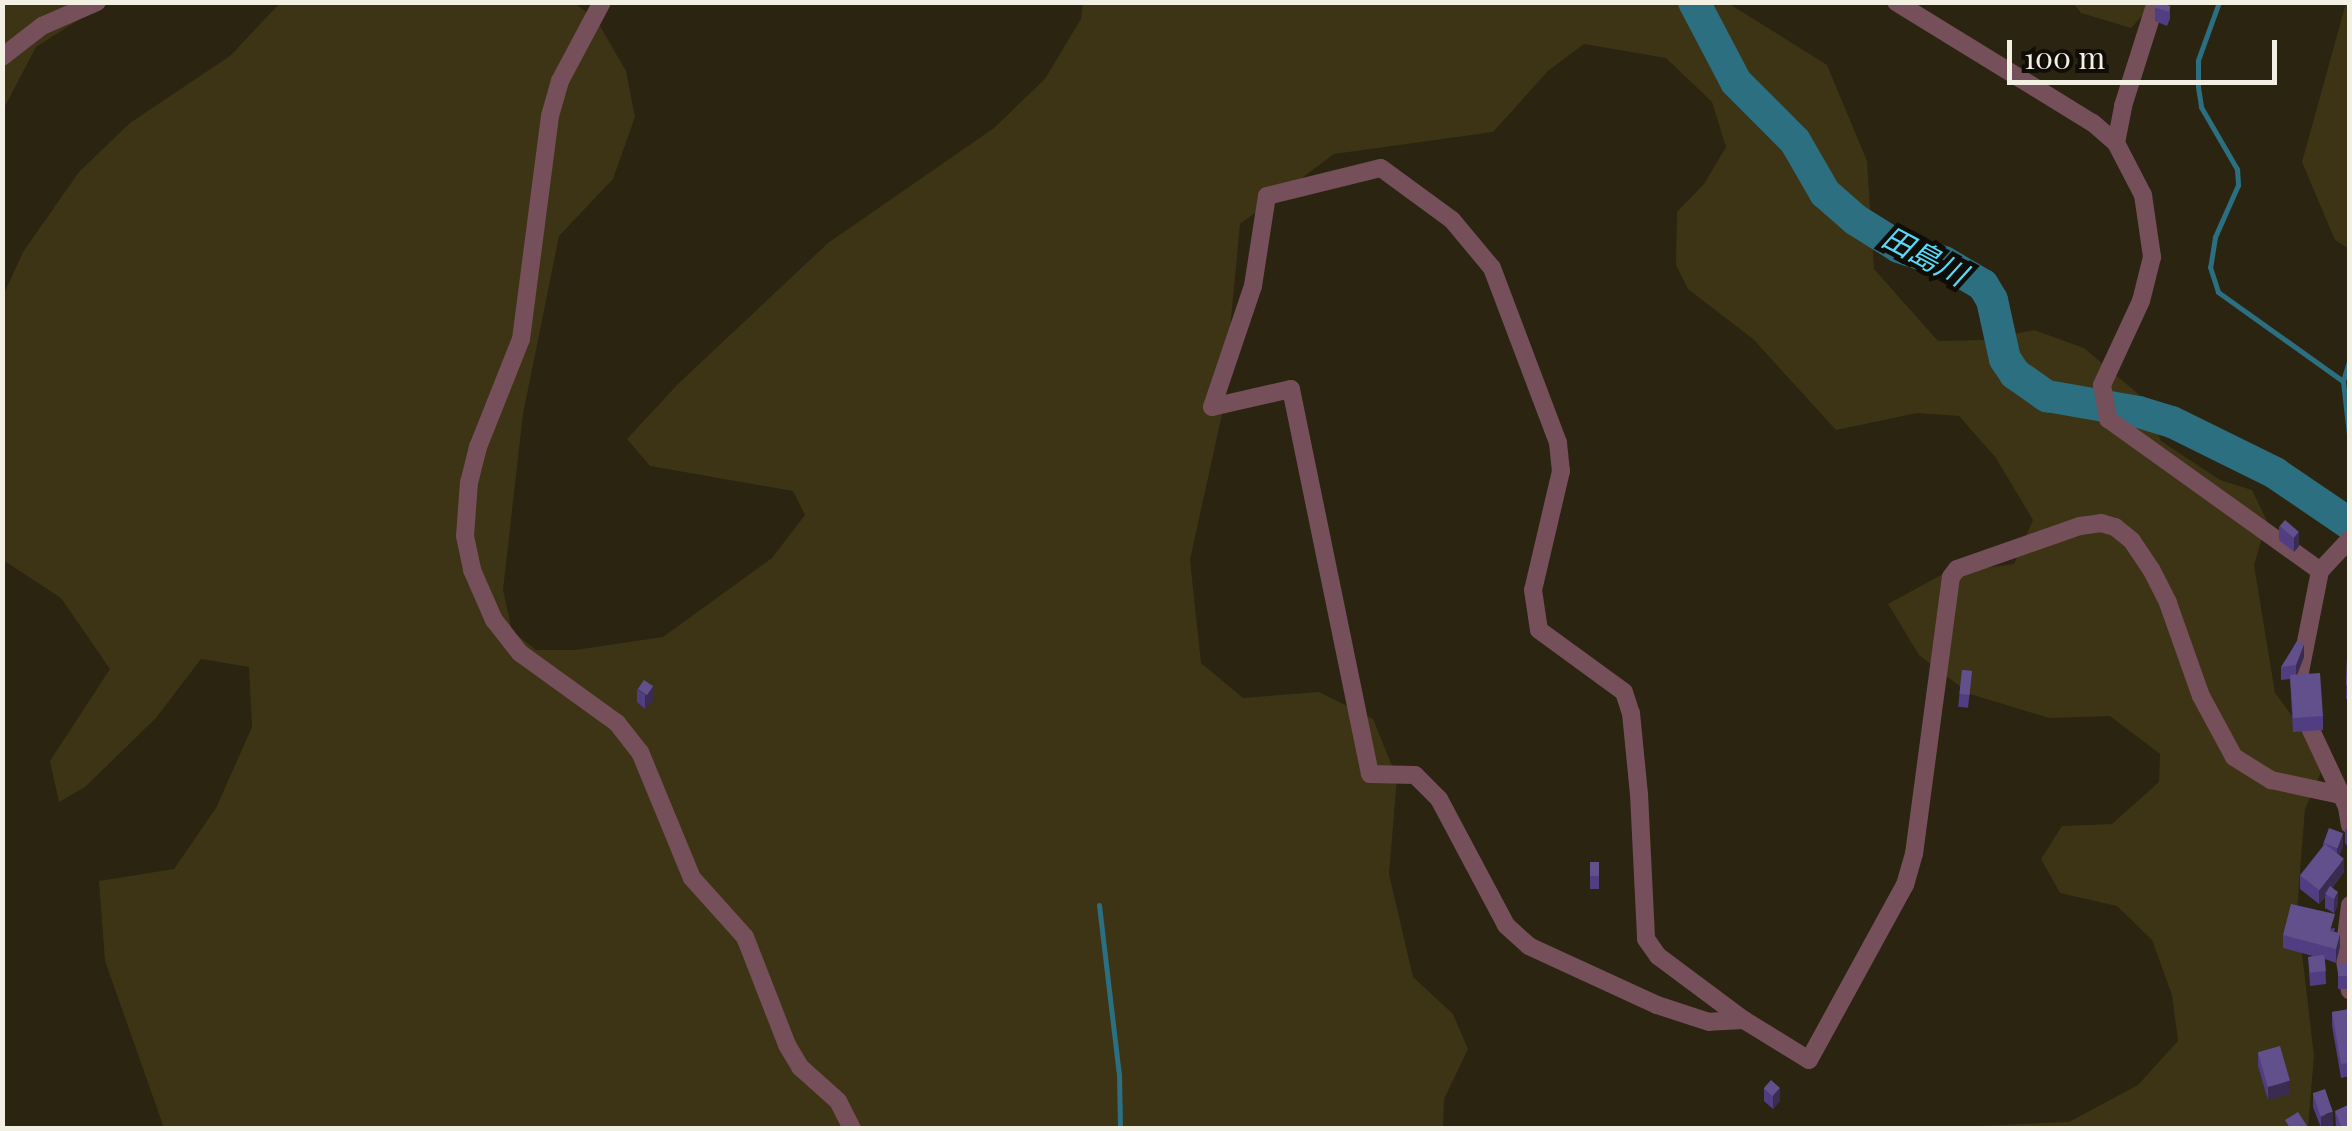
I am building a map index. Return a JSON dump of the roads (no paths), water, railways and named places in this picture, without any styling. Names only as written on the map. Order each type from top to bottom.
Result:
[{"type":"street","points":[[2,57],[42,26],[97,2]]},
{"type":"street","points":[[602,2],[560,81],[550,116],[521,339],[478,447],[469,482],[465,536],[472,570],[494,620],[520,653],[617,723],[640,752],[692,878],[745,937],[800,1068],[838,1101],[852,1128]]},
{"type":"street","points":[[1896,2],[2094,123],[2116,143],[2144,194],[2152,257],[2141,301],[2102,386],[2108,419],[2320,571]]},
{"type":"street","points":[[2116,143],[2122,106],[2156,2]]},
{"type":"street","points":[[1744,1020],[1709,1022],[1656,1005],[1611,980],[1529,946],[1506,925],[1439,799],[1415,776],[1370,774],[1291,389],[1212,406],[1253,286],[1267,196],[1380,168],[1452,220],[1492,268],[1558,444],[1561,470],[1533,590],[1540,630],[1624,692],[1631,714],[1646,939],[1658,956],[1744,1020],[1809,1060],[1905,885],[1914,854],[1952,577],[1958,569],[2080,526],[2101,523],[2115,527],[2151,569],[2168,603],[2201,696],[2234,757],[2271,780],[2341,796]]},
{"type":"street","points":[[2350,539],[2320,571],[2300,672],[2303,713],[2350,825]]},
{"type":"street","points":[[2350,905],[2344,954],[2350,991]]},
{"type":"waterway","name":"田島川","points":[[1694,2],[1736,82],[1795,141],[1825,193],[1856,220],[1899,247],[1944,262],[1983,285],[1992,300],[2005,359],[2015,374],[2047,396],[2139,412],[2172,422],[2275,473],[2350,524]]},
{"type":"waterway","points":[[2219,2],[2198,60],[2201,107],[2237,169],[2238,185],[2215,237],[2210,267],[2218,292],[2343,381]]},
{"type":"waterway","points":[[2350,358],[2343,381],[2350,443]]},
{"type":"waterway","points":[[1099,905],[1119,1075],[1120,1128]]}]
